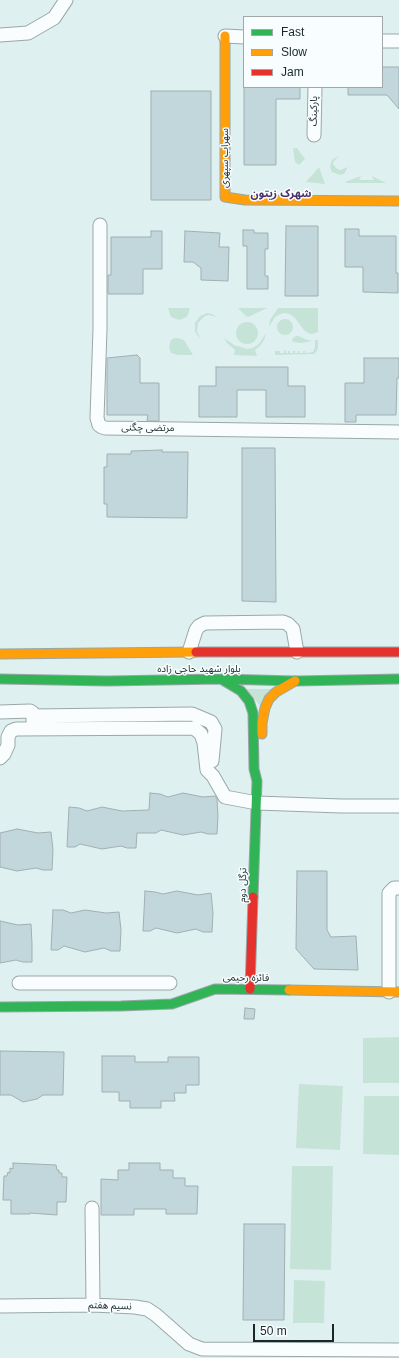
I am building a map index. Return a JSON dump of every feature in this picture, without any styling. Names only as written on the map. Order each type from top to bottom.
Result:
[{"type":"street","points":[[0,35],[28,33],[54,18],[66,0]]},
{"type":"street","name":"سهراب سپهری","points":[[243,37],[225,36],[225,198],[245,200],[399,202]]},
{"type":"street","points":[[383,41],[399,41]]},
{"type":"street","name":"پارکینگ","points":[[314,135],[315,88]]},
{"type":"street","name":"مرتضی چگنی","points":[[100,225],[100,329],[97,418],[99,425],[104,428],[399,432]]},
{"type":"street","points":[[189,652],[196,630],[199,626],[205,623],[283,622],[288,624],[292,629],[297,652]]},
{"type":"street","points":[[206,652],[215,666],[214,673],[209,679]]},
{"type":"street","name":"بلوار شهید حاجی زاده","points":[[0,654],[399,652]]},
{"type":"street","name":"بلوار شهید حاجی زاده","points":[[0,679],[107,681],[209,679],[399,679]]},
{"type":"street","name":"ترگل دوم","points":[[221,679],[241,691],[248,701],[253,713],[254,769],[257,781],[257,803],[250,989]]},
{"type":"street","name":"ترگل دوم","points":[[257,781],[261,766],[262,723],[265,708],[269,699],[276,692],[295,680]]},
{"type":"street","points":[[0,712],[30,711],[32,712],[33,722]]},
{"type":"street","points":[[0,758],[4,754],[8,745],[8,736],[11,731],[33,722],[192,714],[211,722],[215,729],[212,758],[213,776],[225,797],[257,803],[341,806],[399,806]]},
{"type":"street","points":[[394,992],[390,893],[394,888],[399,888]]},
{"type":"street","points":[[19,983],[170,983]]},
{"type":"street","points":[[121,1006],[122,983]]},
{"type":"street","name":"فائزه رحیمی","points":[[0,1006],[121,1006],[172,1004],[215,989],[394,992]]},
{"type":"street","points":[[92,1208],[93,1304]]},
{"type":"street","name":"نسیم هفتم","points":[[0,1306],[93,1304],[135,1306],[156,1315],[189,1344],[202,1349],[399,1350]]},
{"type":"green space","points":[[293,148],[297,148],[305,159],[299,165],[295,162]]},
{"type":"green space","points":[[339,156],[333,164],[336,168],[340,170],[348,167],[344,174],[340,175],[332,172],[330,167],[333,159]]},
{"type":"green space","points":[[319,167],[325,184],[306,182]]},
{"type":"green space","points":[[361,176],[359,180],[374,180],[372,176],[386,183],[345,182]]},
{"type":"green space","points":[[168,308],[190,308],[187,317],[179,320],[171,317]]},
{"type":"green space","points":[[238,308],[267,308],[248,317]]},
{"type":"green space","points":[[278,308],[318,308],[318,332],[312,334],[308,333],[294,317],[285,313],[275,317],[269,327],[270,320]]},
{"type":"green space","points":[[207,313],[217,317],[209,315],[205,316],[198,323],[197,332],[201,338],[195,331],[195,323],[200,316]]},
{"type":"green space","points":[[282,319],[288,319],[293,324],[291,333],[288,335],[282,335],[277,330],[277,324]]},
{"type":"green space","points":[[247,322],[255,325],[258,333],[255,341],[247,344],[239,341],[236,333],[239,325]]},
{"type":"green space","points":[[266,333],[264,340],[255,350],[257,356],[234,355],[235,350],[224,338],[234,345],[247,349],[253,348],[259,344]]},
{"type":"green space","points":[[296,336],[312,341],[301,343],[293,342],[292,339]]},
{"type":"green space","points":[[174,338],[184,340],[193,355],[178,355],[171,353],[169,347],[171,340]]},
{"type":"green space","points":[[315,340],[318,340],[318,347],[314,354],[275,355],[275,351],[284,353],[284,350],[286,353],[288,353],[288,351],[290,351],[290,353],[293,353],[293,351],[295,351],[295,353],[298,353],[298,351],[300,351],[300,353],[303,353],[303,351],[305,351],[305,353],[313,352]]},
{"type":"green space","points":[[246,689],[271,689],[261,707]]},
{"type":"green space","points":[[399,1037],[399,1083],[363,1083],[363,1038]]},
{"type":"green space","points":[[299,1084],[343,1086],[340,1150],[296,1148]]},
{"type":"green space","points":[[364,1096],[399,1096],[399,1155],[363,1154]]},
{"type":"green space","points":[[292,1166],[333,1166],[331,1270],[290,1269]]},
{"type":"green space","points":[[294,1280],[325,1281],[324,1323],[293,1323]]},
{"type":"building","points":[[383,67],[399,67],[399,109],[387,95],[348,95],[348,88],[383,88]]},
{"type":"building","points":[[244,88],[300,88],[300,99],[276,99],[276,165],[244,165]]},
{"type":"building","points":[[151,91],[211,91],[211,200],[151,200]]},
{"type":"building","points":[[286,226],[318,226],[318,296],[285,296]]},
{"type":"building","points":[[345,229],[359,229],[359,236],[396,236],[396,273],[398,273],[398,293],[363,292],[363,267],[345,267]]},
{"type":"building","points":[[243,230],[254,230],[254,233],[268,233],[268,249],[265,249],[265,276],[268,276],[268,289],[247,289],[247,246],[243,246]]},
{"type":"building","points":[[151,231],[162,231],[162,269],[143,269],[143,294],[108,294],[108,275],[111,275],[111,237],[151,237]]},
{"type":"building","points":[[185,231],[220,233],[219,247],[229,247],[228,281],[201,280],[201,268],[193,262],[184,262]]},
{"type":"building","points":[[137,355],[140,358],[140,383],[159,383],[159,421],[147,421],[148,415],[107,415],[107,358]]},
{"type":"building","points":[[364,358],[399,358],[396,415],[356,415],[356,422],[345,422],[345,383],[364,383]]},
{"type":"building","points":[[216,367],[288,367],[288,386],[305,386],[305,417],[266,417],[266,390],[237,390],[237,417],[199,417],[199,386],[216,386]]},
{"type":"building","points":[[242,448],[275,448],[276,602],[242,601]]},
{"type":"building","points":[[162,450],[162,452],[188,452],[187,518],[107,517],[107,504],[104,504],[104,467],[107,467],[107,454],[131,454],[131,451]]},
{"type":"building","points":[[150,793],[168,797],[183,793],[203,797],[215,796],[217,799],[218,816],[217,834],[201,832],[183,835],[161,830],[156,833],[137,833],[136,848],[121,846],[102,849],[80,844],[75,847],[67,847],[69,807],[87,811],[102,807],[122,811],[149,810]]},
{"type":"building","points":[[17,829],[38,833],[51,832],[53,850],[52,870],[36,868],[17,871],[0,867],[0,833]]},
{"type":"building","points":[[297,871],[327,871],[327,930],[331,937],[356,936],[358,970],[314,969],[296,949]]},
{"type":"building","points":[[145,891],[163,894],[177,891],[198,895],[211,893],[213,913],[212,932],[203,932],[196,929],[177,933],[156,928],[150,931],[143,931]]},
{"type":"building","points":[[53,910],[63,910],[71,913],[85,910],[106,913],[119,912],[121,930],[120,951],[111,951],[104,948],[85,952],[64,946],[58,950],[51,950]]},
{"type":"building","points":[[0,921],[18,925],[31,924],[32,962],[16,960],[0,963]]},
{"type":"building","points":[[245,1008],[255,1009],[254,1019],[244,1019]]},
{"type":"building","points":[[0,1051],[64,1052],[63,1095],[43,1095],[37,1099],[23,1102],[11,1095],[0,1095]]},
{"type":"building","points":[[102,1056],[135,1056],[135,1062],[168,1062],[168,1057],[199,1057],[199,1085],[186,1085],[186,1093],[174,1093],[175,1101],[161,1101],[161,1108],[130,1108],[130,1101],[119,1101],[119,1092],[102,1092]]},
{"type":"building","points":[[13,1163],[56,1165],[59,1173],[62,1173],[62,1177],[67,1177],[66,1202],[57,1202],[57,1215],[30,1213],[11,1214],[11,1200],[3,1200],[4,1176],[7,1176],[8,1172],[10,1173],[10,1168],[13,1169]]},
{"type":"building","points":[[129,1163],[160,1163],[160,1170],[173,1170],[173,1178],[185,1178],[185,1186],[198,1186],[197,1214],[166,1214],[166,1209],[134,1209],[134,1215],[101,1215],[101,1179],[118,1180],[118,1170],[129,1170]]},
{"type":"building","points":[[244,1224],[285,1224],[284,1320],[243,1320]]},
{"type":"traffic: fast","points":[[0,679],[107,681],[221,679],[295,681],[399,679]]},
{"type":"traffic: fast","points":[[221,679],[241,691],[249,701],[253,713],[254,769],[257,781],[253,897]]},
{"type":"traffic: fast","points":[[0,1007],[172,1004],[215,989],[289,990]]},
{"type":"traffic: slow","points":[[225,36],[225,197],[245,200],[399,201]]},
{"type":"traffic: slow","points":[[0,654],[196,652]]},
{"type":"traffic: slow","points":[[262,734],[262,723],[265,708],[269,699],[276,692],[295,681]]},
{"type":"traffic: slow","points":[[289,990],[399,992]]},
{"type":"traffic: jam","points":[[196,652],[399,652]]},
{"type":"traffic: jam","points":[[250,989],[253,897]]},
{"type":"district","name":"شهرک زیتون","points":[[281,194]]}]
